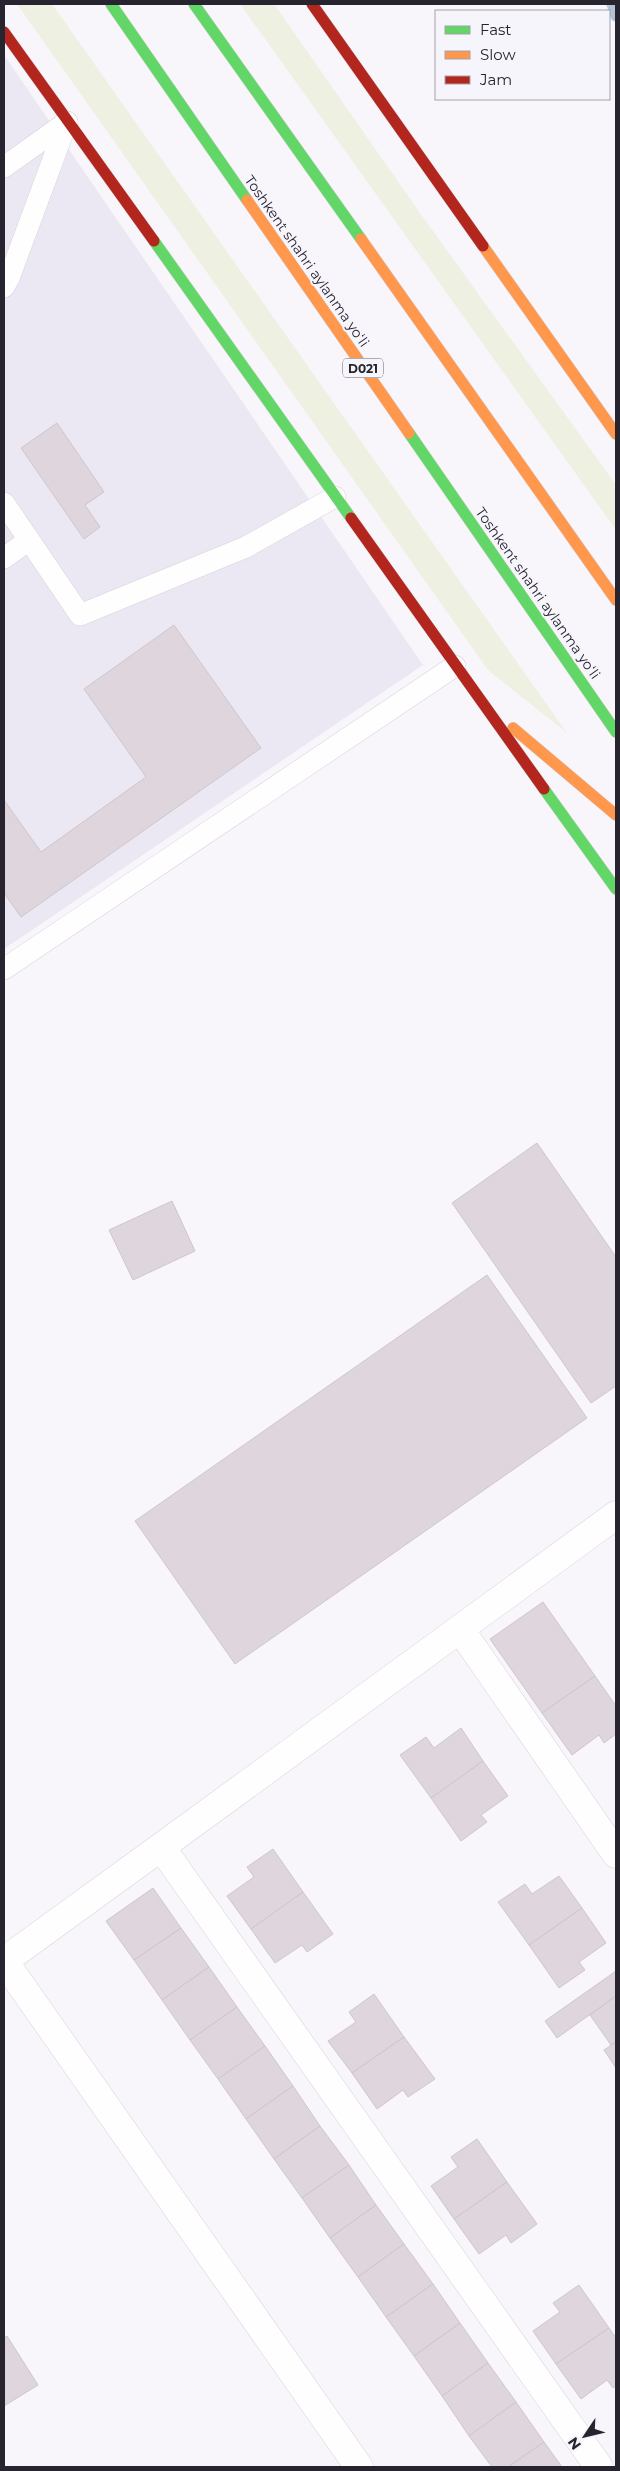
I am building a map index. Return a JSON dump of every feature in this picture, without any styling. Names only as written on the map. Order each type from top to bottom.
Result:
[{"type":"highway","name":"Toshkent shahri aylanma yoʻli","points":[[110,4],[616,732]]},
{"type":"highway","points":[[194,4],[616,600]]},
{"type":"highway","points":[[312,4],[616,434]]},
{"type":"highway","points":[[4,32],[616,889]]},
{"type":"highway","points":[[481,702],[616,815]]},
{"type":"street","points":[[359,2467],[4,1962],[616,1515]]},
{"type":"street","points":[[460,1629],[616,1854]]},
{"type":"street","points":[[161,1847],[598,2467]]},
{"type":"lane","points":[[4,166],[67,122]]},
{"type":"lane","points":[[4,287],[67,122]]},
{"type":"lane","points":[[4,503],[80,615],[246,547],[335,497]]},
{"type":"lane","points":[[4,558],[29,540]]},
{"type":"lane","points":[[4,969],[455,666]]},
{"type":"shaded area","points":[[17,4],[52,4],[567,733],[488,670]]},
{"type":"shaded area","points":[[240,4],[274,4],[420,213],[616,485],[616,530]]},
{"type":"shaded area","points":[[4,55],[423,665],[4,949]]},
{"type":"building","points":[[57,423],[104,492],[85,505],[100,527],[84,539],[21,448]]},
{"type":"building","points":[[174,625],[261,748],[21,917],[4,893],[4,800],[41,852],[146,777],[84,689]]},
{"type":"building","points":[[537,1143],[616,1257],[616,1386],[591,1403],[452,1203]]},
{"type":"building","points":[[172,1201],[195,1251],[133,1280],[109,1230]]},
{"type":"building","points":[[487,1275],[587,1418],[235,1664],[135,1521]]},
{"type":"building","points":[[543,1602],[595,1676],[542,1713],[490,1639]]},
{"type":"building","points":[[595,1676],[616,1706],[616,1734],[604,1743],[599,1735],[572,1755],[542,1713]]},
{"type":"building","points":[[461,1728],[483,1761],[431,1798],[400,1755],[426,1737],[434,1748]]},
{"type":"building","points":[[483,1761],[508,1796],[481,1815],[487,1822],[461,1841],[431,1798]]},
{"type":"building","points":[[273,1849],[303,1892],[251,1929],[227,1896],[254,1877],[247,1867]]},
{"type":"building","points":[[559,1876],[582,1908],[529,1945],[498,1902],[525,1884],[532,1894]]},
{"type":"building","points":[[153,1888],[181,1928],[134,1960],[106,1921]]},
{"type":"building","points":[[303,1892],[333,1934],[307,1952],[302,1945],[275,1963],[251,1929]]},
{"type":"building","points":[[582,1908],[606,1943],[579,1962],[585,1970],[559,1988],[529,1945]]},
{"type":"building","points":[[181,1928],[209,1967],[162,2000],[134,1960]]},
{"type":"building","points":[[209,1967],[237,2007],[190,2040],[162,2000]]},
{"type":"building","points":[[616,1971],[616,1996],[557,2038],[545,2021]]},
{"type":"building","points":[[374,1994],[404,2037],[352,2073],[328,2041],[356,2022],[349,2012]]},
{"type":"building","points":[[616,1996],[616,2042],[611,2045],[590,2015]]},
{"type":"building","points":[[237,2007],[265,2046],[218,2079],[190,2040]]},
{"type":"building","points":[[404,2037],[435,2079],[408,2097],[403,2090],[377,2109],[352,2073]]},
{"type":"building","points":[[616,2042],[616,2068],[604,2050]]},
{"type":"building","points":[[265,2046],[293,2086],[246,2119],[218,2079]]},
{"type":"building","points":[[293,2086],[320,2126],[274,2159],[246,2119]]},
{"type":"building","points":[[320,2126],[349,2165],[302,2198],[274,2159]]},
{"type":"building","points":[[477,2139],[507,2182],[454,2219],[431,2186],[458,2167],[451,2157]]},
{"type":"building","points":[[349,2165],[376,2205],[330,2238],[302,2198]]},
{"type":"building","points":[[507,2182],[537,2224],[511,2243],[506,2235],[479,2254],[454,2219]]},
{"type":"building","points":[[376,2205],[404,2244],[358,2277],[330,2238]]},
{"type":"building","points":[[404,2244],[433,2284],[386,2317],[358,2277]]},
{"type":"building","points":[[433,2284],[460,2323],[414,2356],[386,2317]]},
{"type":"building","points":[[579,2285],[609,2328],[556,2364],[533,2331],[560,2312],[553,2303]]},
{"type":"building","points":[[460,2323],[488,2363],[442,2396],[414,2356]]},
{"type":"building","points":[[609,2328],[616,2338],[616,2386],[613,2388],[607,2380],[581,2399],[556,2364]]},
{"type":"building","points":[[7,2336],[38,2385],[4,2406],[4,2338]]},
{"type":"building","points":[[488,2363],[516,2402],[469,2436],[442,2396]]},
{"type":"building","points":[[516,2402],[544,2442],[508,2467],[492,2467],[469,2436]]},
{"type":"building","points":[[544,2442],[562,2467],[508,2467]]},
{"type":"waterway","points":[[612,4],[616,16]]},
{"type":"traffic: fast","points":[[111,4],[247,200]]},
{"type":"traffic: fast","points":[[194,4],[361,239]]},
{"type":"traffic: fast","points":[[154,241],[351,518]]},
{"type":"traffic: fast","points":[[409,433],[616,732]]},
{"type":"traffic: fast","points":[[544,789],[616,889]]},
{"type":"traffic: slow","points":[[247,200],[409,433]]},
{"type":"traffic: slow","points":[[361,239],[616,600]]},
{"type":"traffic: slow","points":[[483,246],[616,434]]},
{"type":"traffic: slow","points":[[513,728],[616,815]]},
{"type":"traffic: jam","points":[[312,4],[483,246]]},
{"type":"traffic: jam","points":[[4,32],[154,241]]},
{"type":"traffic: jam","points":[[351,518],[544,789]]}]
